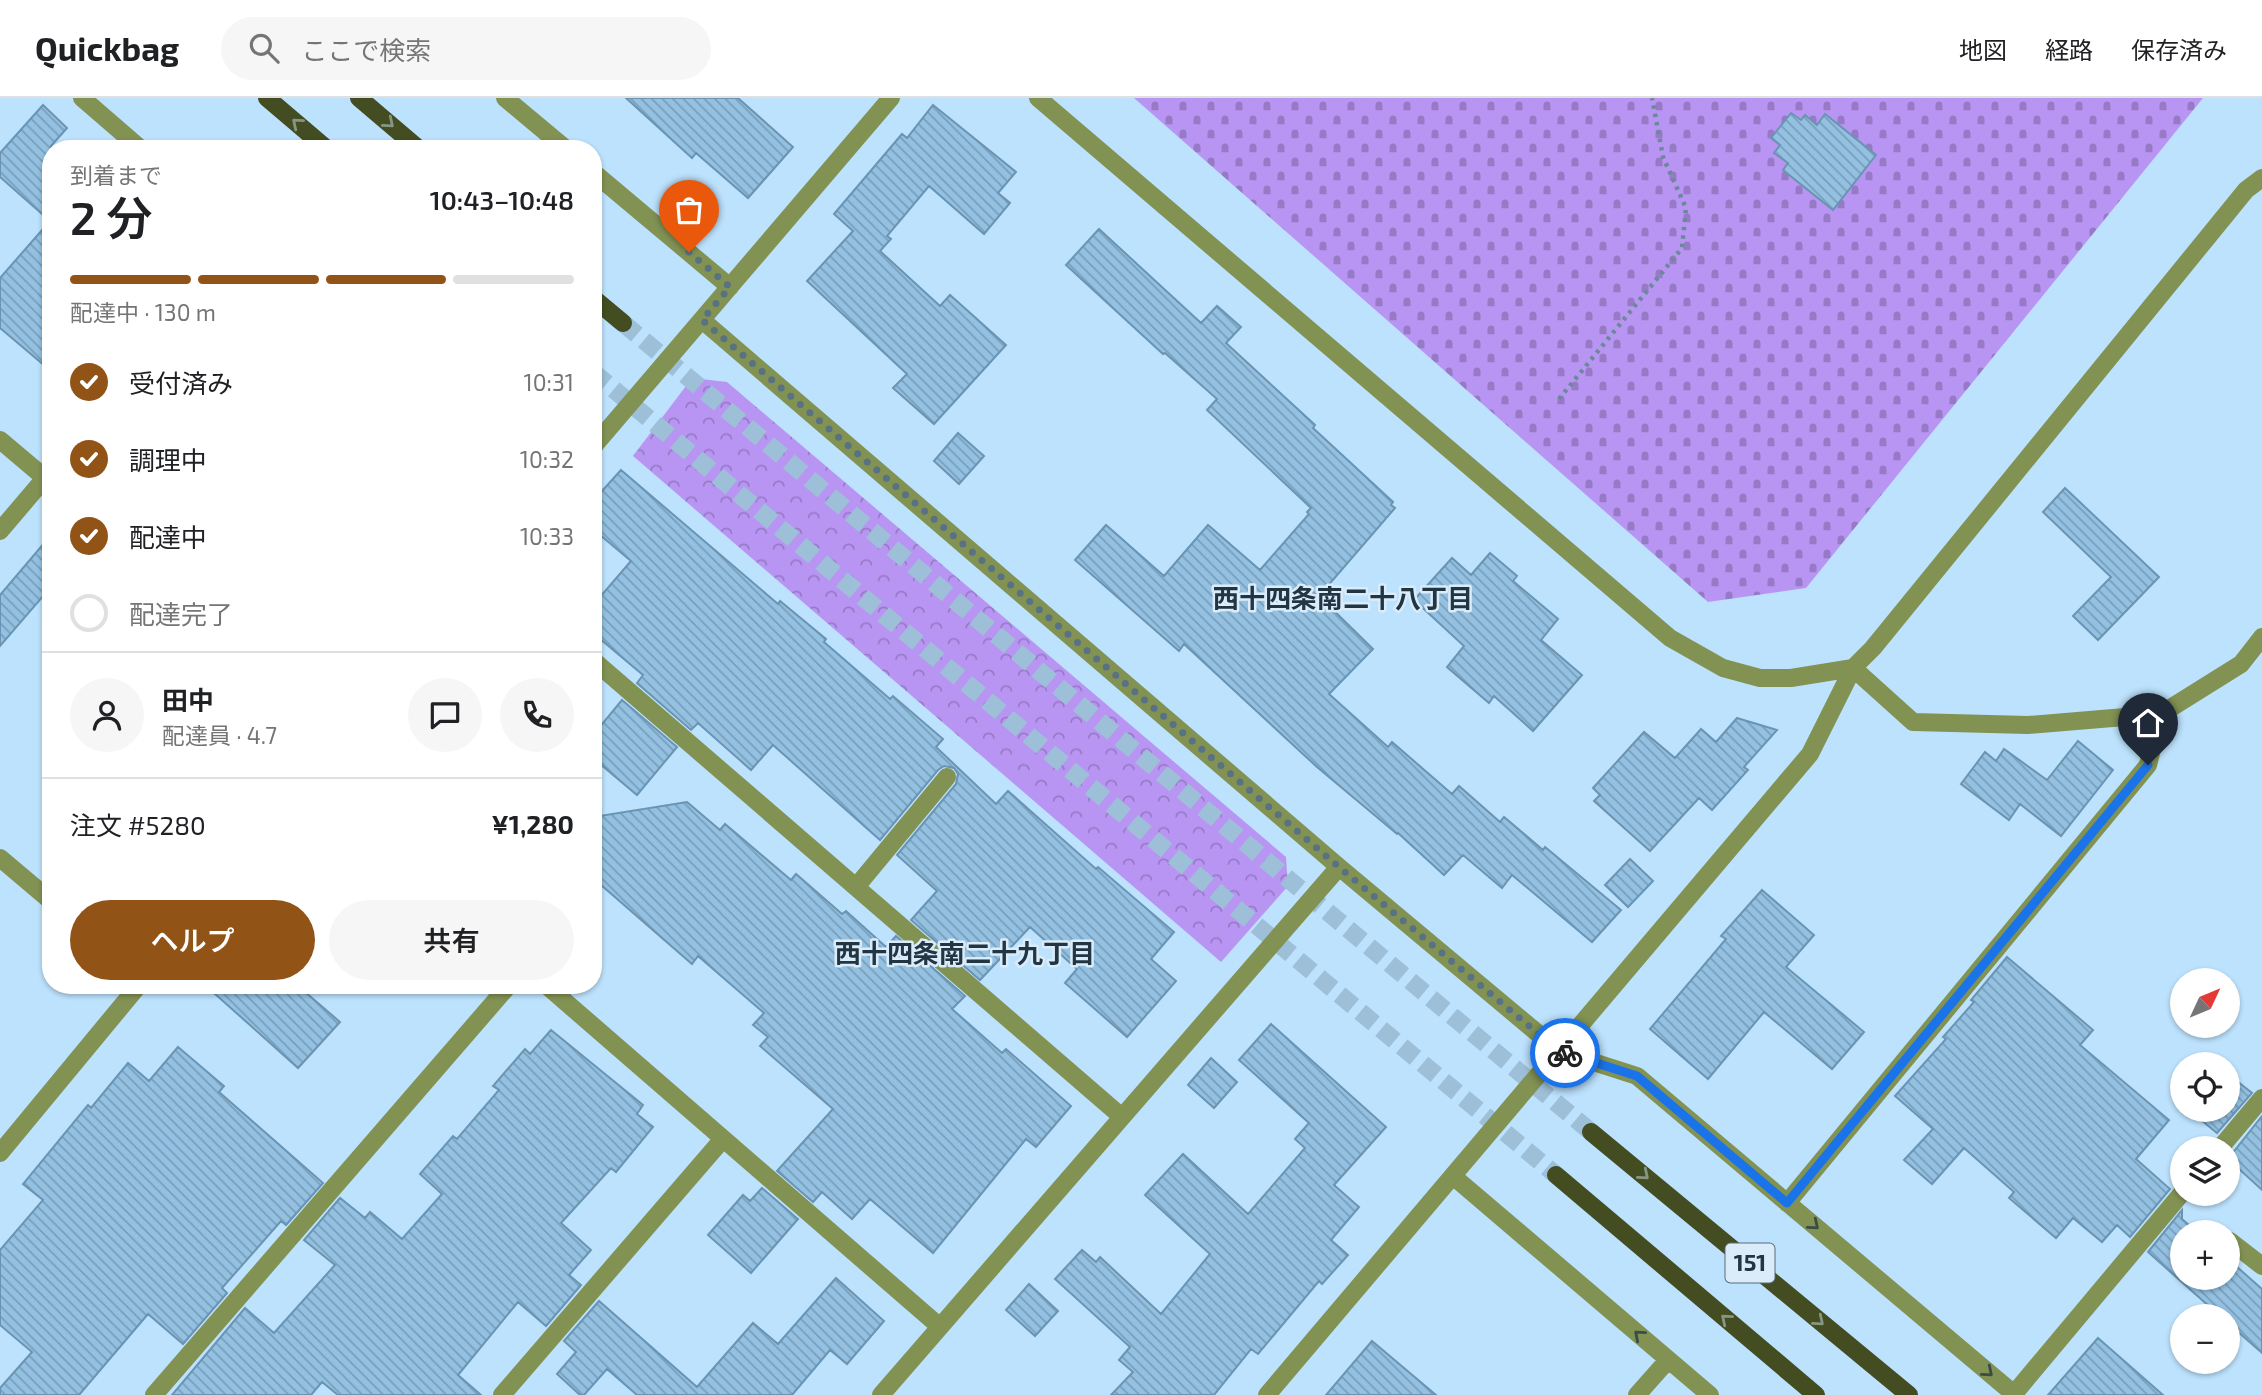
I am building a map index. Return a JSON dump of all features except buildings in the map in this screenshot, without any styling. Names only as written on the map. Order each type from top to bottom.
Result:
[{"type":"main road","points":[[267,98],[316,140]]},
{"type":"main road","points":[[359,98],[408,140]]},
{"type":"main road","points":[[602,306],[622,323]]},
{"type":"main road","name":"151","points":[[1591,1132],[1909,1395]]},
{"type":"main road","name":"151","points":[[1556,1175],[1816,1395]]},
{"type":"street","points":[[82,98],[131,140]]},
{"type":"street","points":[[505,98],[555,140]]},
{"type":"street","points":[[602,437],[891,98]]},
{"type":"street","points":[[1038,98],[1670,638],[1723,668],[1760,678],[1791,678],[1853,668]]},
{"type":"street","points":[[1267,1395],[1810,754],[1853,668],[1873,648],[2246,190],[2262,178]]},
{"type":"street","points":[[602,180],[730,287]]},
{"type":"street","points":[[702,320],[1339,867],[1559,1051],[1637,1076],[2013,1394],[2171,1206]]},
{"type":"street","points":[[0,440],[42,475]]},
{"type":"street","points":[[0,531],[42,486]]},
{"type":"street","points":[[1853,668],[1913,722],[2028,725],[2161,714],[2241,664],[2262,637]]},
{"type":"street","points":[[602,668],[1122,1117]]},
{"type":"street","points":[[1787,1203],[2148,765],[2161,714]]},
{"type":"street","points":[[856,887],[947,777]]},
{"type":"street","points":[[0,858],[42,893]]},
{"type":"street","points":[[881,1395],[1339,867]]},
{"type":"street","points":[[0,1153],[132,994]]},
{"type":"street","points":[[154,1395],[501,994]]},
{"type":"street","points":[[556,994],[939,1326]]},
{"type":"street","points":[[2230,1136],[2262,1098]]},
{"type":"street","points":[[502,1395],[722,1140]]},
{"type":"street","points":[[1454,1177],[1710,1395]]},
{"type":"street","points":[[2240,1249],[2262,1266]]},
{"type":"street","points":[[1637,1395],[1668,1360]]},
{"type":"path","points":[[1559,399],[1682,247],[1686,208],[1663,157],[1652,98]]},
{"type":"green space","points":[[1134,98],[2203,98],[1806,588],[1708,602]]},
{"type":"green space","points":[[692,378],[727,382],[1286,857],[1288,886],[1221,962],[633,456]]},
{"type":"tunnel","points":[[623,323],[1591,1132]]},
{"type":"tunnel","points":[[602,380],[1556,1175]]},
{"type":"way so far","points":[[689,252],[730,287],[702,320],[1339,867],[1559,1051],[1565,1053]]},
{"type":"district","name":"西十四条南二十八丁目","points":[[1343,599]]},
{"type":"district","name":"西十四条南二十九丁目","points":[[965,954]]},
{"type":"route","points":[[1565,1053],[1637,1076],[1787,1203],[2148,765]]}]
